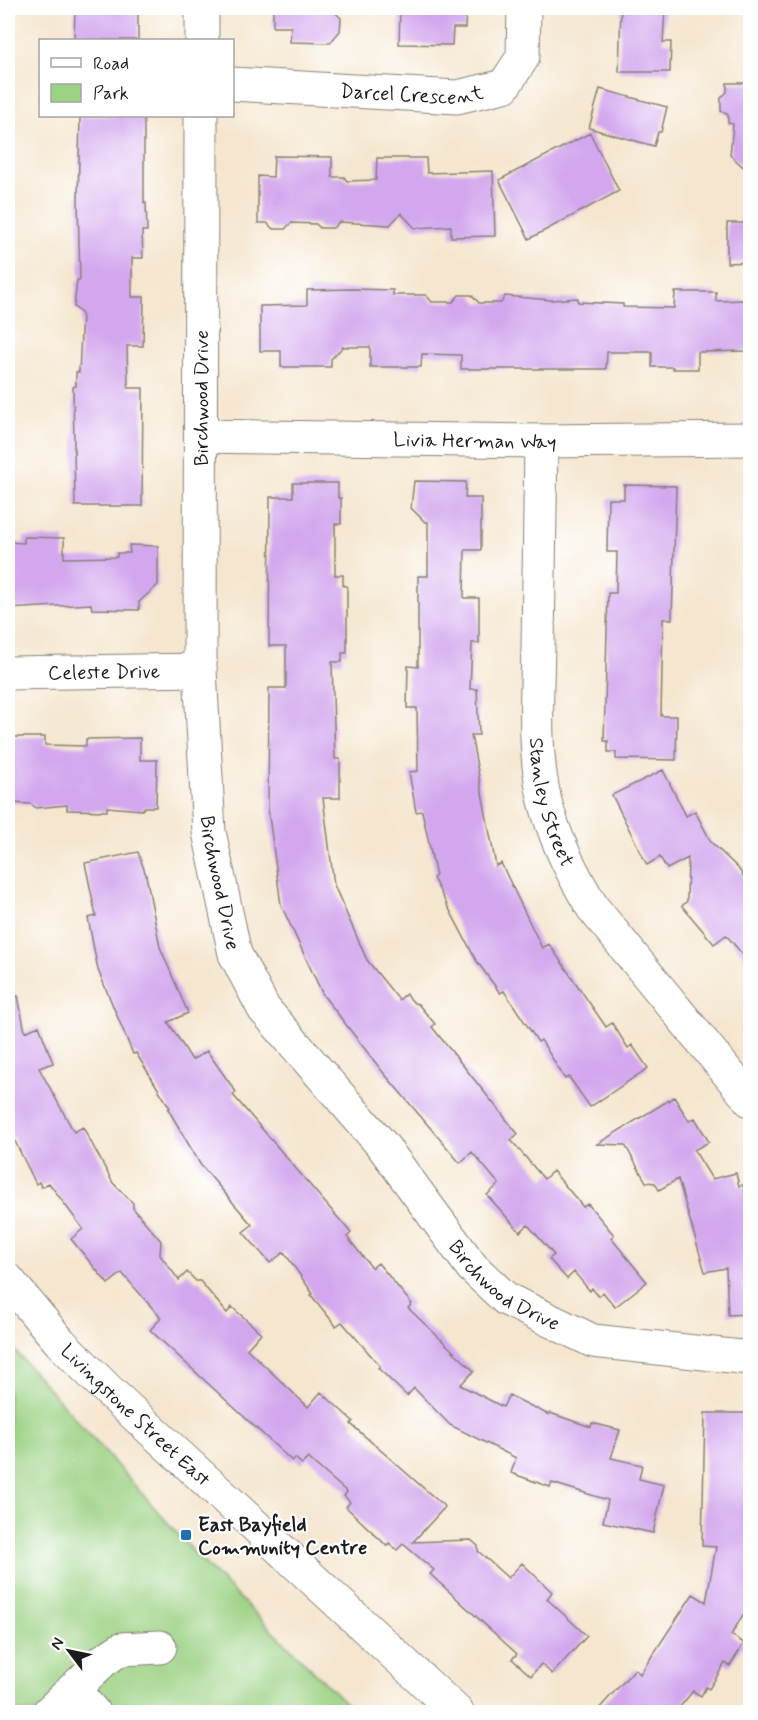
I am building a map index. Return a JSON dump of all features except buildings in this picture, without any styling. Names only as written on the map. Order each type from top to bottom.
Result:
[{"type":"street","points":[[202,8],[202,39]]},
{"type":"street","name":"Darcel Crescent","points":[[234,84],[457,97],[504,86],[523,57],[524,8]]},
{"type":"street","name":"Birchwood Drive","points":[[201,117],[200,670],[209,832],[235,954],[264,1009],[382,1145],[472,1267],[506,1299],[593,1341],[750,1358]]},
{"type":"street","name":"Livia Herman Way","points":[[201,436],[541,441],[750,440]]},
{"type":"street","name":"Stanley Street","points":[[541,441],[538,748],[545,799],[557,843],[593,908],[750,1100]]},
{"type":"street","name":"Celeste Drive","points":[[8,673],[200,670]]},
{"type":"street","name":"Livingstone Street East","points":[[8,1280],[60,1342],[110,1391],[457,1713]]},
{"type":"street","points":[[49,1713],[83,1701],[104,1660],[121,1649],[160,1647]]},
{"type":"green space","points":[[8,1343],[201,1560],[355,1712],[8,1712]]},
{"type":"place","name":"East Bayfield Community Centre","points":[[186,1535]]}]
